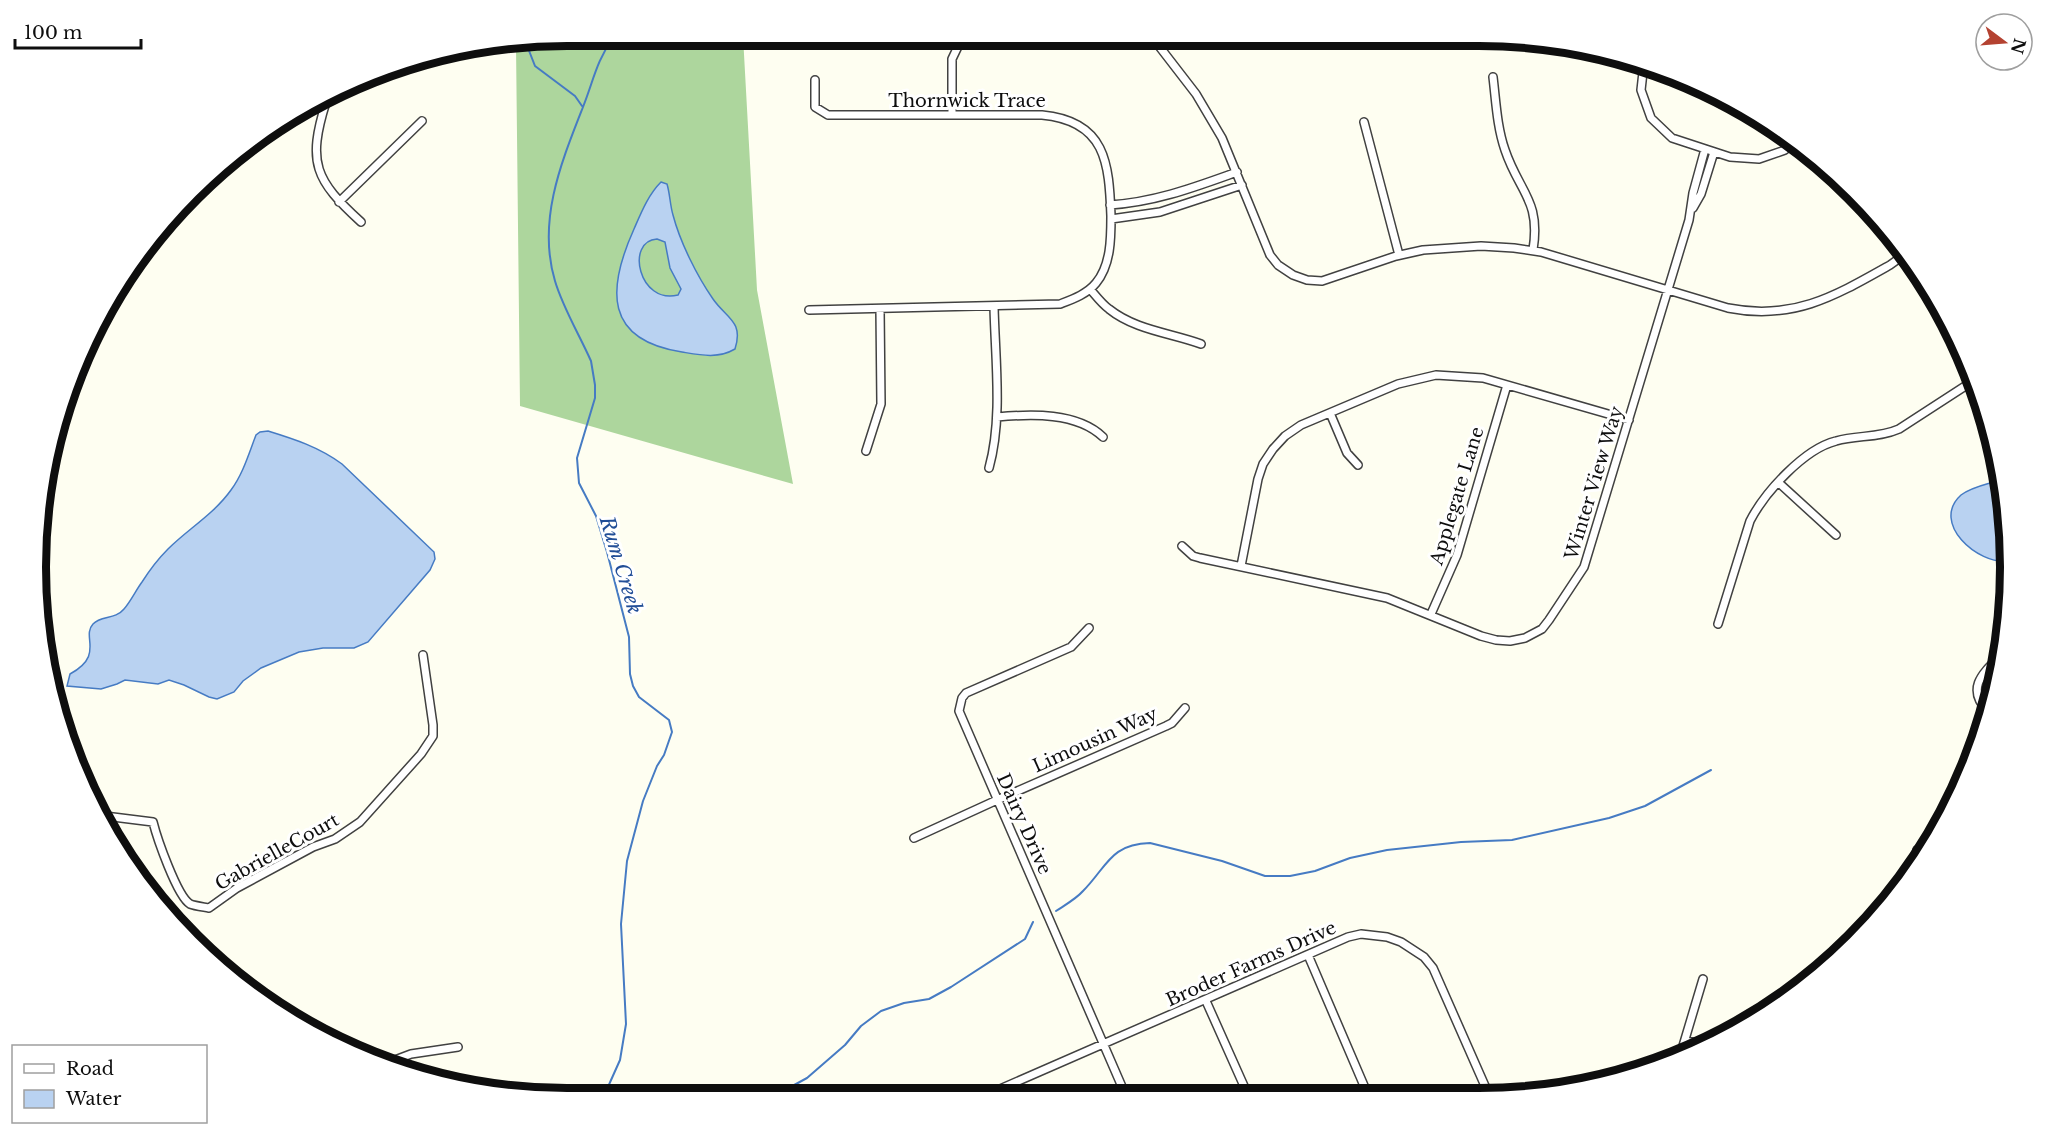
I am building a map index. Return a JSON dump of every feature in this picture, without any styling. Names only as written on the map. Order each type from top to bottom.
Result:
[{"type":"street","points":[[952,114],[951,65],[957,46]]},
{"type":"street","points":[[1159,46],[1209,115],[1227,146],[1270,255],[1278,265],[1293,275],[1307,280],[1325,281],[1399,255],[1423,250],[1490,246],[1533,250],[1736,309],[1764,312],[1789,310],[1832,297],[1899,259]]},
{"type":"street","points":[[1643,73],[1641,90],[1651,118],[1672,138],[1730,157],[1759,159],[1787,148]]},
{"type":"street","points":[[1493,77],[1501,140],[1533,211],[1535,225],[1533,250]]},
{"type":"street","name":"Thornwick Trace","points":[[815,80],[815,107],[828,115],[1042,115],[1074,122],[1096,141],[1109,171],[1111,237],[1107,262],[1097,282],[1090,289]]},
{"type":"street","points":[[325,107],[317,131],[315,152],[317,166],[324,183],[339,202],[361,222]]},
{"type":"street","points":[[339,202],[422,121]]},
{"type":"street","points":[[1364,122],[1399,255]]},
{"type":"street","name":"Winter View Way","points":[[1182,546],[1192,556],[1373,594],[1431,614],[1481,636],[1503,641],[1525,638],[1546,624],[1584,567],[1690,214],[1705,149]]},
{"type":"street","name":"Winter View Way","points":[[1690,214],[1701,194],[1714,152]]},
{"type":"street","points":[[1110,205],[1141,202],[1172,195],[1237,171]]},
{"type":"street","points":[[1111,219],[1144,215],[1178,207],[1242,184]]},
{"type":"street","points":[[1172,195],[1178,207]]},
{"type":"street","points":[[809,310],[1055,305],[1075,298],[1090,289],[1108,309],[1120,316],[1146,328],[1201,344]]},
{"type":"street","points":[[988,468],[995,442],[997,417],[994,306]]},
{"type":"street","points":[[866,451],[881,404],[880,309]]},
{"type":"street","points":[[1241,566],[1258,479],[1267,457],[1278,443],[1292,431],[1398,384],[1423,377],[1450,375],[1483,378],[1629,420]]},
{"type":"street","name":"Applegate Lane","points":[[1431,614],[1457,555],[1507,385]]},
{"type":"street","points":[[1718,624],[1748,526],[1759,506],[1802,458],[1834,441],[1885,434],[1899,429],[1966,385]]},
{"type":"street","points":[[1330,413],[1344,447],[1358,465]]},
{"type":"street","points":[[997,417],[1021,415],[1070,420],[1092,428],[1103,437]]},
{"type":"street","points":[[1779,483],[1836,535]]},
{"type":"street","name":"Dairy Drive","points":[[1089,628],[1071,647],[973,689],[962,698],[959,711],[1123,1088]]},
{"type":"street","name":"GabrielleCourt","points":[[110,817],[153,822],[158,842],[183,896],[190,904],[209,908],[237,888],[313,847],[335,839],[360,822],[421,754],[433,736],[434,725],[423,656]]},
{"type":"street","points":[[1982,703],[1979,699],[1978,683],[1989,667]]},
{"type":"street","name":"Limousin Way","points":[[914,838],[1166,726],[1172,723],[1185,708]]},
{"type":"street","name":"Broder Farms Drive","points":[[1003,1088],[1348,937],[1361,934],[1387,937],[1414,948],[1433,968],[1486,1088]]},
{"type":"street","points":[[1308,955],[1365,1088]]},
{"type":"street","points":[[1683,1047],[1703,979]]},
{"type":"street","points":[[1206,1001],[1245,1088]]},
{"type":"street","points":[[1685,1041],[1693,1042]]},
{"type":"street","points":[[396,1060],[411,1054],[458,1047]]},
{"type":"green space","points":[[568,46],[744,46],[757,290],[793,484],[520,406],[516,49]]},
{"type":"water","points":[[661,182],[667,184],[676,225],[690,258],[713,299],[735,326],[737,340],[735,349],[729,352],[702,355],[656,346],[638,336],[625,324],[619,308],[617,291],[619,272],[642,211]],"holes":[[[657,239],[665,242],[670,268],[681,289],[678,295],[665,296],[654,291],[646,282],[641,271],[639,260],[641,250],[647,242]]]},
{"type":"water","points":[[268,431],[315,448],[342,464],[434,552],[435,559],[430,570],[368,642],[354,648],[323,648],[299,652],[261,668],[243,681],[234,692],[217,699],[169,680],[158,684],[125,680],[101,689],[67,686],[70,674],[87,660],[90,629],[93,624],[124,609],[164,553],[224,499],[239,477],[256,435]]},
{"type":"water","points":[[1992,483],[2000,560],[1984,556],[1972,549],[1954,529],[1951,518],[1953,506],[1961,495]]},
{"type":"waterway","name":"Rum Creek","points":[[607,1088],[620,1060],[626,1024],[621,924],[627,861],[643,801],[672,732],[669,720],[639,697],[633,686],[630,674],[629,637],[607,552],[596,516],[579,483],[577,458],[595,398],[595,385],[591,361],[562,301],[550,259],[550,214],[554,192],[567,149],[608,46]]},
{"type":"waterway","points":[[528,48],[535,66],[575,96],[582,106]]},
{"type":"waterway","points":[[1056,911],[1080,894],[1110,858],[1137,844],[1150,843],[1222,861],[1265,876],[1290,876],[1315,871],[1350,858],[1387,850],[1461,842],[1512,840],[1609,818],[1645,806],[1711,770]]},
{"type":"waterway","points":[[789,1088],[807,1078],[845,1045],[861,1026],[881,1011],[904,1003],[929,999],[951,987],[1025,939],[1033,922]]}]
